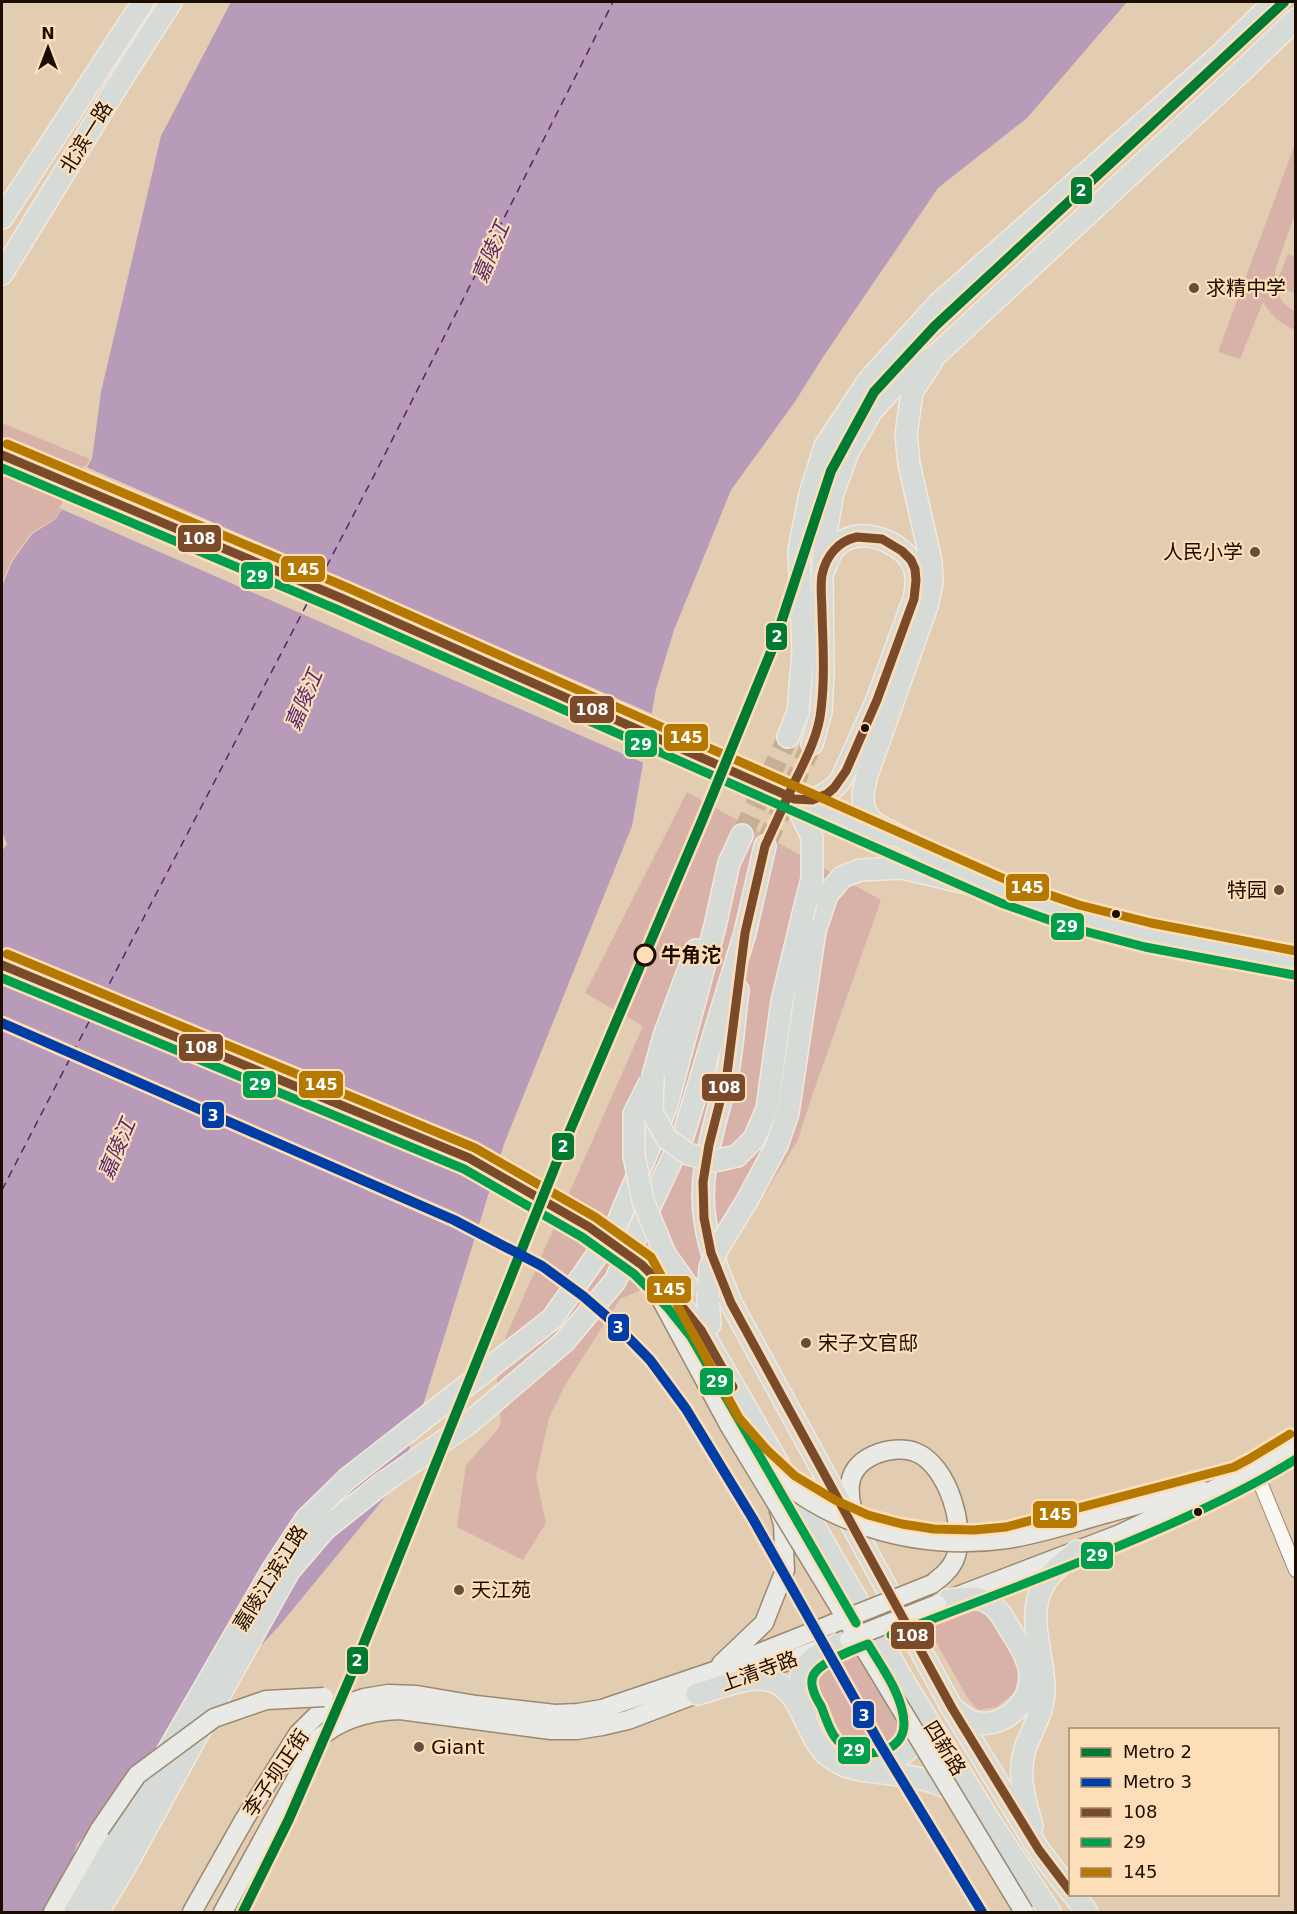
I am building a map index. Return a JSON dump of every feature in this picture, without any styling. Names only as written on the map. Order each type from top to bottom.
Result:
[{"type":"main road","name":"北滨一路","points":[[2,218],[143,2]]},
{"type":"main road","name":"北滨一路","points":[[2,274],[120,80],[171,2]]},
{"type":"main road","points":[[788,737],[798,712],[803,653],[799,550],[810,494],[825,446],[868,381],[939,303],[1221,54],[1274,2]]},
{"type":"main road","points":[[812,744],[821,712],[824,674],[822,576],[825,538],[833,493],[848,452],[871,412],[901,378],[937,354],[1296,19]]},
{"type":"main road","points":[[937,354],[912,392],[906,435],[909,464],[931,561],[932,583],[928,603],[867,775],[863,798],[864,808],[867,817],[874,823],[1005,892]]},
{"type":"main road","points":[[2,455],[341,598],[1005,892],[1076,917],[1119,928],[1296,963]]},
{"type":"main road","points":[[794,800],[820,798],[834,788],[846,771],[877,700],[914,599],[915,569],[902,551],[882,539],[871,537],[847,539],[830,555],[822,576]]},
{"type":"main road","points":[[814,808],[831,806],[850,791],[857,774],[877,700]]},
{"type":"main road","points":[[653,1076],[652,1112],[667,1139],[688,1154],[714,1161],[737,1155],[754,1139],[767,1108],[782,1001],[812,879],[812,837],[794,800]]},
{"type":"main road","points":[[705,1327],[688,1287],[665,1254],[643,1201],[634,1155],[634,1114],[653,1076],[664,1036],[729,862],[742,835]]},
{"type":"main road","points":[[745,933],[765,846]]},
{"type":"main road","name":"嘉陵江滨江路","points":[[75,1912],[273,1569],[306,1519],[347,1479],[552,1319],[614,1231],[666,1108],[715,926],[729,862]]},
{"type":"main road","points":[[705,1327],[710,1268],[718,1248],[748,1199],[777,1144],[788,1113],[814,931],[827,895],[842,877],[860,870],[902,868],[1005,892]]},
{"type":"main road","name":"嘉陵江滨江路","points":[[98,1912],[289,1571],[325,1529],[384,1482],[468,1424],[564,1342],[615,1281],[683,1136],[745,933]]},
{"type":"main road","name":"四新路","points":[[745,933],[727,1074],[709,1144],[703,1182],[704,1218],[711,1253],[731,1303],[952,1708],[1039,1850],[1069,1889]]},
{"type":"main road","points":[[2,965],[469,1158],[589,1227],[642,1265],[705,1327]]},
{"type":"main road","points":[[642,1265],[729,1425],[1024,1912]]},
{"type":"main road","name":"四新路","points":[[705,1327],[749,1414],[906,1684],[990,1821],[1050,1912]]},
{"type":"main road","points":[[714,1671],[764,1623],[785,1570],[783,1524],[749,1414]]},
{"type":"main road","points":[[729,1425],[758,1458],[788,1486],[829,1511],[864,1526],[899,1536],[933,1541],[974,1542],[1008,1539],[1238,1478]]},
{"type":"main road","name":"上清寺路","points":[[475,1712],[551,1730],[577,1730],[628,1720],[849,1639],[1120,1534],[1255,1470],[1296,1444]]},
{"type":"main road","name":"上清寺路","points":[[475,1712],[578,1713],[621,1704],[714,1671],[932,1584],[946,1574],[954,1562],[958,1547],[958,1527],[949,1491],[940,1473],[916,1452],[900,1449],[883,1451],[866,1458],[855,1468],[850,1481],[850,1498],[864,1546]]},
{"type":"main road","points":[[1039,1850],[1023,1793],[1021,1771],[1025,1750],[1041,1710],[1044,1694],[1044,1673],[1036,1626],[1036,1609],[1041,1588],[1052,1573],[1077,1551]]},
{"type":"main road","points":[[943,1602],[970,1598],[984,1600],[993,1606],[1024,1652],[1030,1675],[1030,1686],[1026,1698],[1018,1708],[996,1721],[985,1723],[972,1721],[952,1708]]},
{"type":"main road","points":[[849,1639],[809,1660],[802,1669],[800,1680],[804,1700],[826,1745],[832,1752],[857,1764],[886,1763],[899,1758],[909,1748],[915,1736],[916,1716],[906,1684]]},
{"type":"main road","points":[[697,1694],[746,1681],[770,1680],[787,1690],[794,1698],[820,1748],[836,1761],[859,1770],[930,1780],[965,1798],[990,1821]]},
{"type":"main road","points":[[53,1912],[100,1828],[137,1776],[213,1718],[266,1700],[388,1694]]},
{"type":"main road","name":"李子坝正街","points":[[192,1912],[244,1820],[298,1734],[318,1714],[364,1698],[388,1694],[417,1695],[475,1712]]},
{"type":"main road","name":"李子坝正街","points":[[223,1912],[318,1738],[327,1730],[351,1719],[382,1711],[475,1712]]},
{"type":"main road","name":"四新路","points":[[1074,1896],[1087,1912]]},
{"type":"street","points":[[1255,1470],[1296,1570]]},
{"type":"shaded area","points":[[1295,144],[1295,214],[1275,270],[1276,284],[1288,254],[1295,257],[1295,293],[1275,286],[1283,303],[1295,312],[1295,330],[1277,319],[1263,302],[1240,359],[1218,352]]},
{"type":"shaded area","points":[[2,423],[90,459],[56,518],[31,533],[11,561],[2,582]]},
{"type":"shaded area","points":[[687,792],[881,900],[798,1140],[725,1258],[694,1279],[641,1290],[620,1299],[564,1387],[549,1418],[536,1477],[546,1523],[523,1560],[457,1527],[466,1465],[499,1428],[501,1419],[497,1380],[503,1343],[643,1026],[585,993]]},
{"type":"shaded area","points":[[978,1609],[995,1616],[1020,1661],[1015,1692],[997,1707],[978,1710],[969,1700],[928,1628]]},
{"type":"shaded area","points":[[857,1652],[901,1724],[899,1741],[888,1752],[862,1758],[853,1756],[840,1747],[813,1695],[811,1678],[816,1669],[838,1654]]},
{"type":"water","name":"嘉陵江","points":[[231,2],[1127,2],[1027,118],[938,188],[794,403],[731,490],[674,630],[656,689],[632,826],[504,1144],[400,1479],[279,1626],[77,1844],[55,1912],[2,1912],[2,851],[7,844],[2,832],[2,586],[12,562],[32,534],[56,519],[92,459],[101,392],[161,136]]},
{"type":"pier","points":[[84,466],[655,715],[646,764],[59,508]]},
{"type":"ferry route","points":[[320,579],[613,2]]},
{"type":"ferry route","points":[[103,996],[311,596]]},
{"type":"ferry route","points":[[2,1190],[93,1014]]},
{"type":"tunnel","points":[[742,835],[788,737]]},
{"type":"tunnel","points":[[765,846],[812,744]]},
{"type":"metro line","name":"2","points":[[243,1912],[289,1819],[350,1678],[562,1149],[701,823],[773,647],[831,471],[874,392],[935,326],[1284,2]]},
{"type":"metro line","name":"3","points":[[2,1023],[454,1220],[542,1266],[583,1296],[613,1322],[650,1360],[686,1409],[753,1519],[880,1744],[982,1912]]},
{"type":"transit line","name":"145","points":[[7,444],[346,587],[1009,881],[1079,905],[1151,923],[1296,951]]},
{"type":"transit line","name":"108","points":[[2,455],[341,598],[788,796]]},
{"type":"transit line","name":"29","points":[[2,468],[336,609],[1001,903],[1072,928],[1145,947],[1294,975]]},
{"type":"transit line","name":"108","points":[[857,537],[882,539],[902,551],[911,560],[916,580],[914,599],[877,700],[846,771],[827,794],[812,800],[794,799],[788,796],[812,743],[821,710],[822,575],[826,562],[834,550],[844,542],[857,537]]},
{"type":"transit line","name":"108","points":[[788,796],[765,846],[745,933],[727,1074],[709,1145],[703,1182],[704,1218],[711,1253],[731,1303],[952,1708],[1039,1850],[1069,1890]]},
{"type":"transit line","name":"145","points":[[7,954],[475,1148],[595,1217],[651,1257],[739,1418],[767,1450],[795,1476],[835,1500],[868,1515],[934,1529],[974,1530],[1006,1527],[1234,1467],[1290,1434]]},
{"type":"transit line","name":"108","points":[[2,965],[469,1158],[589,1227],[642,1265],[676,1299],[701,1330],[733,1387]]},
{"type":"transit line","name":"29","points":[[2,978],[464,1169],[582,1237],[634,1274],[667,1307],[691,1337],[856,1623]]},
{"type":"transit line","name":"29","points":[[891,1635],[1132,1541],[1200,1511],[1265,1478],[1296,1459]]},
{"type":"transit line","name":"29","points":[[868,1644],[896,1692],[904,1723],[902,1734],[897,1742],[879,1752],[869,1753],[848,1749],[840,1743],[831,1731],[812,1688],[813,1676],[822,1666],[868,1644]]},
{"type":"place","name":"求精中学","points":[[1194,288]]},
{"type":"place","name":"人民小学","points":[[1255,552]]},
{"type":"place","name":"特园","points":[[1279,890]]},
{"type":"place","name":"牛角沱","points":[[645,955]]},
{"type":"place","name":"宋子文官邸","points":[[806,1343]]},
{"type":"place","name":"天江苑","points":[[459,1590]]},
{"type":"place","name":"Giant","points":[[419,1747]]}]
